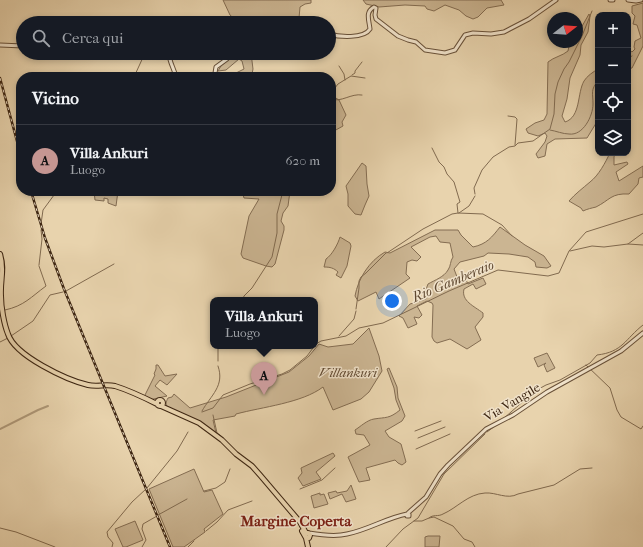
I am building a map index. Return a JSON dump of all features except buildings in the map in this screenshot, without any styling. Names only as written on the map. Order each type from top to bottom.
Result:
[{"type":"main road","points":[[0,254],[3,268],[1,291],[2,302],[8,334],[11,341],[18,349],[43,366],[71,379],[89,385],[117,386],[148,401],[160,404],[199,423],[214,433],[236,454],[252,466],[298,521],[307,536],[308,547]]},
{"type":"street","points":[[336,35],[354,36],[368,32],[370,29],[368,14],[374,7],[376,10],[376,19],[400,38],[416,42],[427,51],[449,52],[456,49],[462,37],[466,34],[475,32],[496,34],[504,32],[529,19],[556,0]]},
{"type":"street","points":[[628,0],[641,0]]},
{"type":"street","points":[[0,45],[16,46]]},
{"type":"street","points":[[170,60],[175,72]]},
{"type":"street","points":[[215,72],[216,67],[226,60]]},
{"type":"street","name":"Via Vangile","points":[[307,536],[317,534],[347,534],[397,516],[408,514],[431,491],[440,474],[448,465],[484,430],[513,415],[547,392],[621,351],[643,333]]},
{"type":"green space","points":[[223,0],[311,0],[311,3],[300,7],[299,16],[230,15]]},
{"type":"green space","points":[[363,0],[501,0],[504,5],[487,8],[478,17],[473,19],[466,16],[459,10],[445,5],[434,11],[427,9],[425,6],[405,5],[379,7],[366,4]]},
{"type":"green space","points":[[643,3],[643,46],[631,68],[631,51],[635,49],[635,41],[641,38],[637,25],[633,24],[635,16],[632,13],[632,6]]},
{"type":"green space","points":[[589,14],[588,32],[583,41],[583,24]]},
{"type":"green space","points":[[569,48],[581,48],[580,55],[570,78],[567,99],[562,116],[565,122],[574,115],[584,81],[595,71],[595,125],[587,138],[555,139],[547,144],[545,156],[538,158],[536,154],[545,142],[547,136],[545,133],[538,136],[528,133],[526,129],[535,123],[544,120],[547,114],[548,62],[568,51]]},
{"type":"green space","points":[[238,60],[226,70],[218,71],[221,66],[227,61]]},
{"type":"green space","points":[[240,60],[252,60],[252,72],[238,72],[244,69]]},
{"type":"green space","points":[[336,98],[339,100],[346,115],[342,122],[343,126],[336,130]]},
{"type":"green space","points":[[608,156],[614,156],[614,165],[627,162],[628,164],[616,172],[619,181],[643,166],[643,177],[639,178],[638,184],[629,194],[614,196],[596,207],[583,211],[581,208],[569,201],[596,176]]},
{"type":"green space","points":[[362,163],[366,166],[369,196],[361,215],[355,214],[348,206],[346,186]]},
{"type":"green space","points":[[95,196],[117,196],[116,206],[108,203],[108,199],[104,198],[104,201],[95,200]]},
{"type":"green space","points":[[243,196],[289,196],[288,206],[283,213],[281,221],[284,226],[284,230],[275,264],[272,267],[243,258],[241,254],[249,216],[259,199],[244,198]]},
{"type":"green space","points":[[500,227],[525,245],[544,256],[551,266],[547,268],[536,267],[535,262],[528,257],[488,253],[484,256],[460,262],[454,269],[459,282],[466,280],[468,284],[483,278],[486,284],[476,289],[473,284],[464,289],[464,297],[466,300],[483,313],[483,317],[475,327],[481,340],[467,349],[450,339],[437,343],[434,341],[432,337],[432,303],[427,301],[417,306],[422,315],[419,318],[414,317],[417,324],[408,328],[403,318],[399,316],[410,304],[426,299],[425,292],[428,284],[442,276],[449,268],[453,257],[450,243],[440,242],[436,236],[430,237],[411,247],[421,257],[417,261],[412,260],[407,262],[406,274],[410,278],[379,299],[376,292],[358,301],[355,296],[359,283],[369,265],[385,252],[390,253],[435,230],[458,230],[473,247],[478,246],[492,237]]},
{"type":"green space","points":[[340,237],[350,243],[351,246],[347,266],[341,278],[336,275],[338,272],[335,270],[324,267],[326,259],[338,243]]},
{"type":"green space","name":"Villankuri","points":[[369,328],[379,356],[382,371],[369,392],[361,399],[333,410],[323,387],[293,401],[213,420],[216,433],[198,421],[168,408],[166,405],[168,398],[172,397],[174,394],[190,408],[226,397],[289,372],[309,356],[315,349],[318,349],[319,344],[328,347],[353,344]]},
{"type":"green space","points":[[547,353],[555,368],[547,372],[544,365],[546,363],[538,367],[534,358]]},
{"type":"green space","points":[[156,365],[158,365],[165,376],[177,374],[167,385],[160,380],[155,386],[167,396],[149,400],[144,397],[155,375]]},
{"type":"green space","points":[[389,368],[397,387],[398,398],[405,416],[402,421],[385,431],[389,437],[401,444],[406,462],[402,465],[395,460],[366,468],[370,480],[359,482],[348,457],[370,445],[364,435],[356,434],[355,430],[369,421],[385,418],[400,410],[387,369]]},
{"type":"green space","points":[[333,453],[335,456],[316,472],[321,479],[303,486],[298,478],[302,473],[301,468]]},
{"type":"green space","points":[[194,469],[204,492],[212,490],[223,514],[204,529],[205,532],[184,547],[173,547],[149,489]]},
{"type":"green space","points":[[351,485],[356,499],[346,502],[342,494],[330,499],[328,493],[347,491]]},
{"type":"green space","points":[[320,493],[320,495],[324,494],[328,504],[314,508],[311,496]]},
{"type":"green space","points":[[135,521],[143,540],[123,547],[115,529]]},
{"type":"green space","points":[[440,536],[439,547],[425,547],[425,537]]},
{"type":"waterway","points":[[475,194],[474,188],[482,170],[493,157],[518,143],[533,141],[550,129],[554,114],[555,94],[558,82],[582,36],[592,11]]},
{"type":"waterway","points":[[136,72],[142,60]]},
{"type":"waterway","points":[[352,75],[362,62]]},
{"type":"waterway","points":[[339,66],[344,74],[345,80]]},
{"type":"waterway","points":[[336,87],[351,76],[365,78]]},
{"type":"waterway","points":[[550,130],[564,134],[574,134],[583,129],[593,109],[592,94],[595,84]]},
{"type":"waterway","points":[[336,100],[354,95],[362,95]]},
{"type":"waterway","points":[[508,116],[515,117],[517,119],[515,145]]},
{"type":"waterway","points":[[432,148],[439,162],[454,182],[460,202],[457,204],[458,213]]},
{"type":"waterway","points":[[41,224],[43,210],[53,196]]},
{"type":"waterway","points":[[244,297],[252,288],[272,257],[277,233],[277,214],[282,196]]},
{"type":"waterway","points":[[459,213],[469,206],[475,196]]},
{"type":"waterway","points":[[387,253],[423,229],[452,214],[458,213],[483,214],[502,225],[512,236]]},
{"type":"waterway","name":"Rio Gamberaio","points":[[318,343],[346,336],[359,328],[383,323],[449,291],[498,270],[548,276],[559,273],[569,251],[586,232],[643,214]]},
{"type":"waterway","points":[[39,265],[42,239],[41,230]]},
{"type":"waterway","points":[[570,251],[592,246],[604,247],[628,244],[643,233]]},
{"type":"waterway","points":[[628,244],[643,245]]},
{"type":"waterway","points":[[356,309],[359,281],[361,277],[386,253]]},
{"type":"waterway","points":[[66,291],[114,264]]},
{"type":"waterway","points":[[5,310],[22,304],[46,286],[39,266]]},
{"type":"waterway","points":[[11,336],[33,321],[50,295],[63,292]]},
{"type":"waterway","points":[[339,336],[354,319],[356,311]]},
{"type":"waterway","points":[[503,419],[535,391],[560,380],[590,363],[597,355],[613,351],[618,348],[643,325]]},
{"type":"waterway","points":[[0,342],[8,338]]},
{"type":"waterway","points":[[218,349],[218,361]]},
{"type":"waterway","name":"Rio Gamberaio","points":[[202,412],[213,408],[223,395],[290,370],[307,356],[312,349]]},
{"type":"waterway","points":[[586,365],[610,388],[617,410],[621,417],[641,429],[643,426]]},
{"type":"waterway","points":[[202,411],[218,385],[220,379],[218,366]]},
{"type":"waterway","points":[[0,429],[48,406]]},
{"type":"waterway","points":[[213,415],[217,433],[221,436]]},
{"type":"waterway","points":[[415,431],[441,421]]},
{"type":"waterway","points":[[487,432],[495,426]]},
{"type":"waterway","points":[[418,438],[445,427]]},
{"type":"waterway","points":[[147,488],[177,451],[188,432]]},
{"type":"waterway","points":[[416,449],[450,434]]},
{"type":"waterway","points":[[386,547],[403,529],[418,518],[444,474],[485,434]]},
{"type":"waterway","points":[[300,489],[322,480],[335,468]]},
{"type":"waterway","points":[[429,518],[443,514],[479,494],[489,493],[514,496],[554,485],[580,469],[592,468]]},
{"type":"waterway","points":[[204,491],[216,488],[225,482],[230,469]]},
{"type":"waterway","points":[[112,547],[113,543],[108,537],[107,532],[132,502],[146,489]]},
{"type":"waterway","points":[[158,515],[187,499]]},
{"type":"waterway","points":[[206,531],[228,510],[252,501]]},
{"type":"waterway","points":[[142,547],[146,540],[142,529],[143,524],[157,516]]},
{"type":"waterway","points":[[414,521],[422,521],[434,517],[453,526],[464,539],[472,542],[475,547]]},
{"type":"waterway","points":[[0,528],[16,532],[55,547]]},
{"type":"waterway","points":[[188,547],[194,541]]},
{"type":"railway","points":[[0,78],[16,137]]},
{"type":"railway","points":[[32,196],[45,238],[64,289],[170,547]]},
{"type":"place","name":"Villa Ankuri","points":[[264,395]]},
{"type":"district","name":"Margine Coperta","points":[[296,521]]}]
